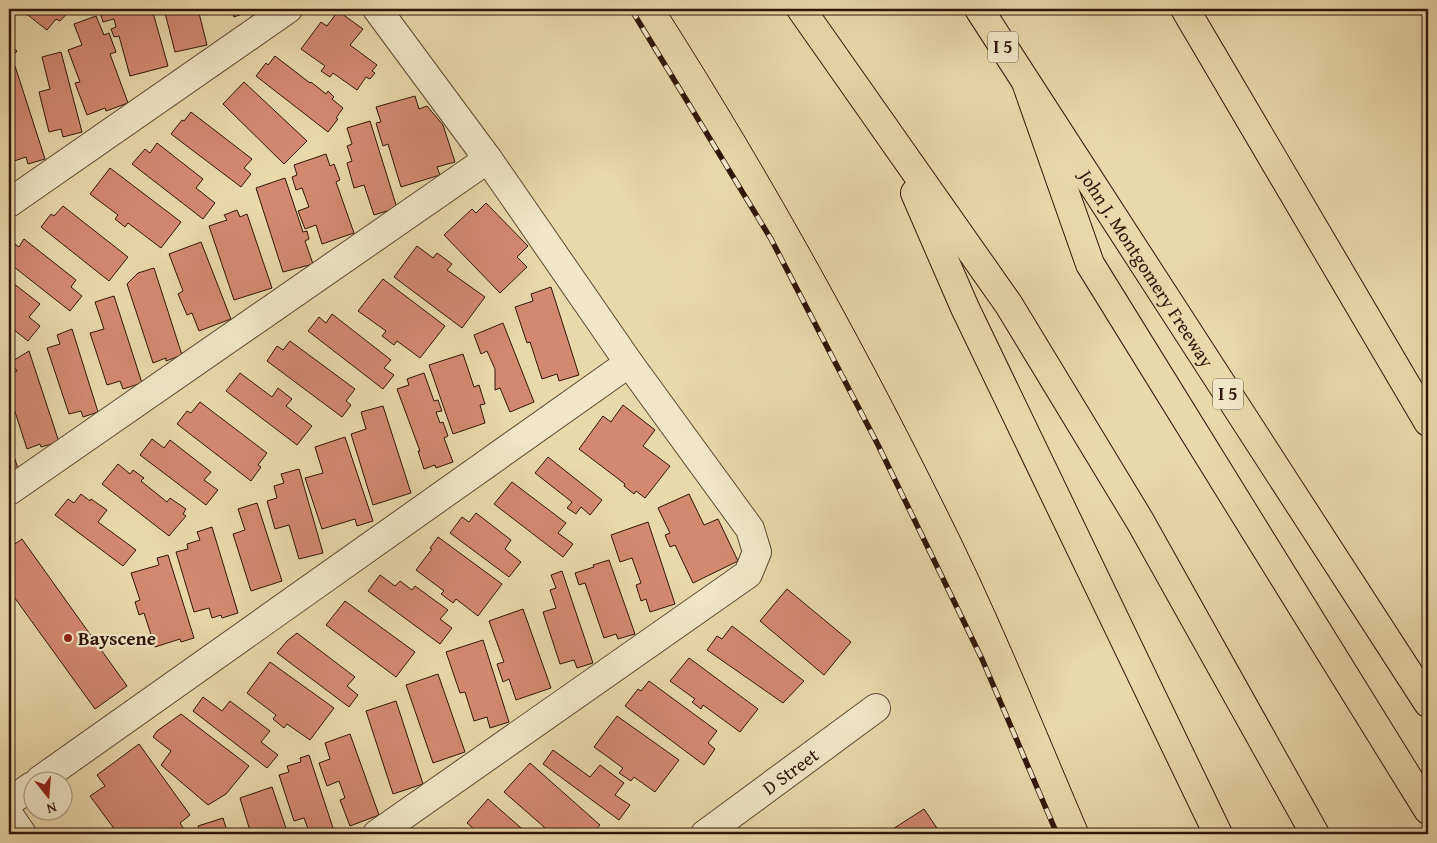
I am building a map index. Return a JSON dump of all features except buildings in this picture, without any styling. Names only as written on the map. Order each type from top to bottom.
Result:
[{"type":"highway","points":[[801,9],[1008,305],[1140,521],[1315,834]]},
{"type":"highway","name":"John J. Montgomery Freeway","points":[[979,9],[1428,703]]},
{"type":"highway","points":[[1185,9],[1428,422]]},
{"type":"highway","points":[[1027,85],[1090,264],[1428,810]]},
{"type":"highway","points":[[892,139],[965,308],[1218,834]]},
{"type":"street","points":[[9,203],[288,9]]},
{"type":"street","points":[[377,9],[488,159],[629,363],[750,529],[757,552],[748,574],[377,834]]},
{"type":"street","points":[[9,491],[488,159]]},
{"type":"street","points":[[54,770],[629,363]]},
{"type":"street","name":"D Street","points":[[705,834],[876,708]]},
{"type":"street","points":[[9,802],[22,793]]},
{"type":"street","points":[[9,815],[22,834]]},
{"type":"tram line","points":[[666,9],[746,138],[821,270],[893,403],[978,576],[1090,834]]},
{"type":"railway","points":[[631,9],[771,239],[878,445],[982,659],[1057,834]]},
{"type":"place","name":"Bayscene","points":[[68,638]]}]
